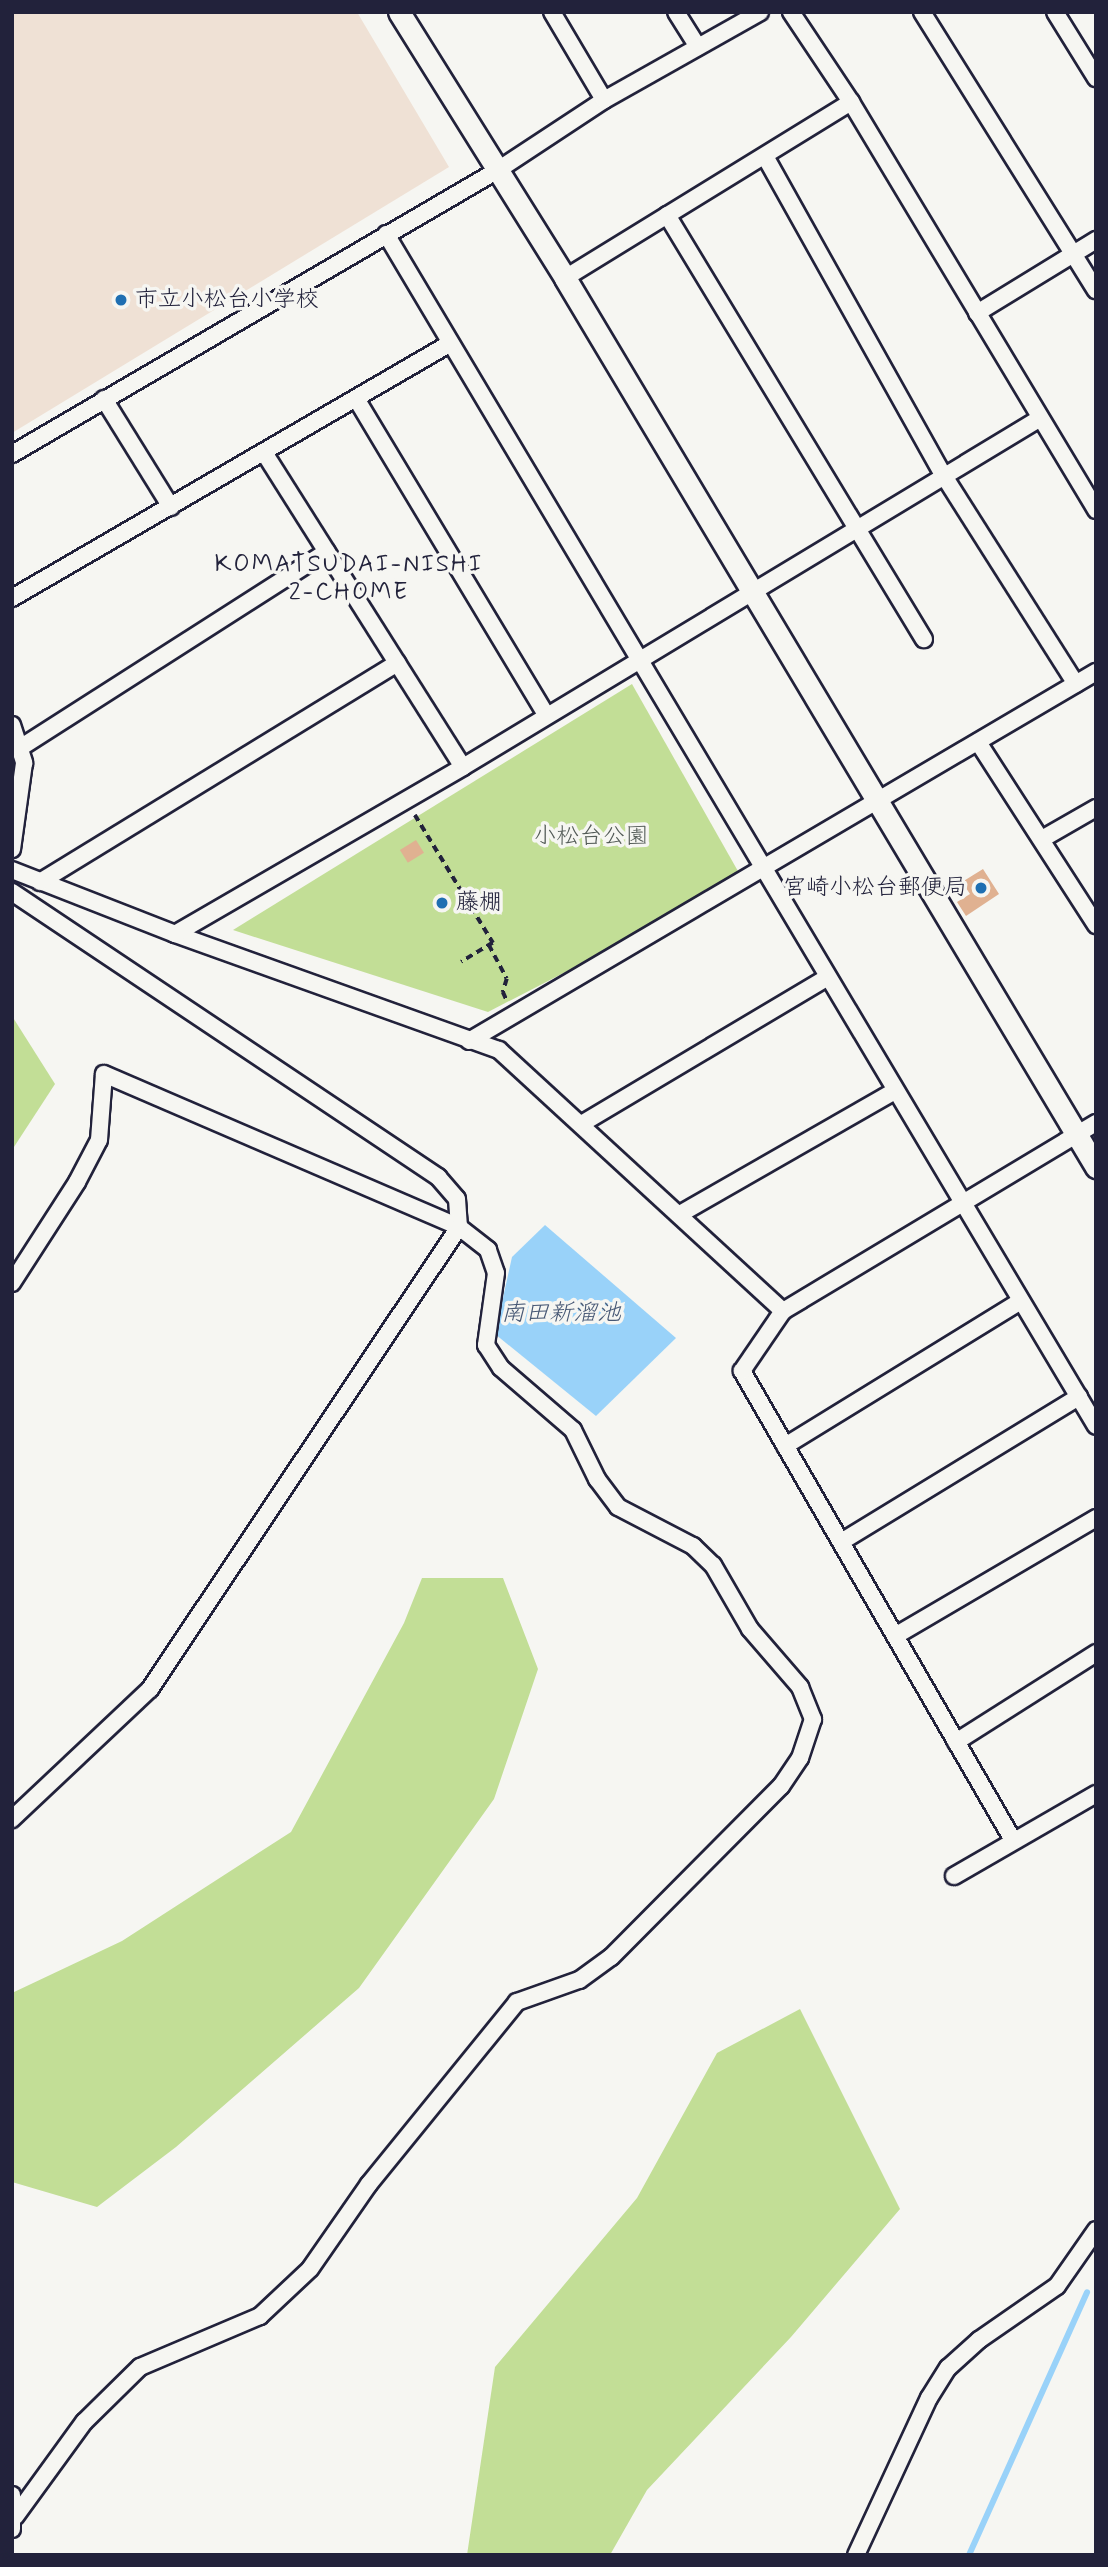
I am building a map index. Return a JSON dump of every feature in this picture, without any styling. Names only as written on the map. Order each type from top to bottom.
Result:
[{"type":"street","points":[[399,12],[565,278],[876,804],[1096,1167]]},
{"type":"street","points":[[552,12],[604,100]]},
{"type":"street","points":[[676,12],[698,47]]},
{"type":"street","points":[[12,454],[498,170],[604,100],[760,12]]},
{"type":"street","points":[[791,12],[851,102],[1096,510]]},
{"type":"street","points":[[922,12],[1096,290]]},
{"type":"street","points":[[1055,12],[1096,78]]},
{"type":"street","points":[[565,278],[766,158],[851,102]]},
{"type":"street","points":[[766,158],[944,476],[1076,684]]},
{"type":"street","points":[[667,215],[924,639]]},
{"type":"street","points":[[386,234],[449,344],[641,656],[764,869],[1096,1426]]},
{"type":"street","points":[[977,313],[1096,240]]},
{"type":"street","points":[[12,598],[265,454],[449,344]]},
{"type":"street","points":[[104,399],[171,507]]},
{"type":"street","points":[[357,400],[546,715]]},
{"type":"street","points":[[175,934],[463,767],[641,656],[1039,419]]},
{"type":"street","points":[[265,454],[463,767]]},
{"type":"street","points":[[20,748],[327,552]]},
{"type":"street","points":[[40,882],[397,663]]},
{"type":"street","points":[[470,1041],[1096,672]]},
{"type":"street","points":[[12,724],[24,763],[12,849]]},
{"type":"street","points":[[978,742],[1096,925]]},
{"type":"street","points":[[1042,839],[1096,808]]},
{"type":"street","points":[[12,870],[175,934],[499,1050],[583,1123],[783,1311]]},
{"type":"street","points":[[12,892],[438,1177],[457,1199],[459,1227],[150,1689],[12,1819]]},
{"type":"street","points":[[583,1123],[828,977]]},
{"type":"street","points":[[12,1283],[77,1182],[99,1140],[104,1074],[459,1227],[488,1250],[496,1273],[485,1345],[501,1368],[573,1430],[613,1502],[693,1546],[713,1565],[750,1629],[800,1687],[813,1719],[800,1758],[781,1786],[611,1957],[579,1980],[517,2001],[369,2184],[310,2269],[260,2316],[140,2367],[84,2422],[14,2523]]},
{"type":"street","points":[[680,1214],[895,1090]]},
{"type":"street","points":[[1013,1840],[742,1371],[783,1311],[1096,1123]]},
{"type":"street","points":[[785,1446],[1021,1301]]},
{"type":"street","points":[[841,1542],[1079,1397]]},
{"type":"street","points":[[895,1636],[1096,1518]]},
{"type":"street","points":[[956,1742],[1096,1653]]},
{"type":"street","points":[[954,1876],[1096,1794]]},
{"type":"street","points":[[856,2555],[929,2398],[948,2368],[979,2340],[1057,2286],[1096,2230]]},
{"type":"street","points":[[12,2495],[14,2523]]},
{"type":"path","points":[[411,807],[493,943],[461,962]]},
{"type":"path","points":[[489,945],[507,979]]},
{"type":"shaded area","name":"市立小松台小学校","points":[[12,12],[357,12],[449,167],[12,433]]},
{"type":"green space","name":"小松台公園","points":[[632,684],[743,880],[488,1012],[233,930]]},
{"type":"green space","points":[[12,1016],[55,1084],[12,1150]]},
{"type":"green space","points":[[422,1578],[503,1578],[538,1669],[494,1799],[359,1988],[176,2147],[97,2207],[12,2182],[12,1993],[122,1941],[291,1832],[404,1623]]},
{"type":"green space","points":[[800,2009],[900,2209],[791,2337],[647,2490],[610,2555],[467,2555],[495,2367],[637,2198],[717,2053]]},
{"type":"water","name":"南田新溜池","points":[[545,1225],[676,1338],[596,1416],[495,1334],[512,1257]]},
{"type":"building","points":[[416,840],[424,853],[408,863],[400,850]]},
{"type":"building","name":"宮崎小松台郵便局","points":[[983,869],[999,894],[966,916],[957,902],[970,894],[962,882]]},
{"type":"waterway","points":[[969,2555],[1087,2292]]},
{"type":"place","name":"市立小松台小学校","points":[[121,300]]},
{"type":"place","name":"宮崎小松台郵便局","points":[[981,888]]},
{"type":"place","name":"藤棚","points":[[442,903]]},
{"type":"district","name":"KOMATSUDAI-NISHI 2-CHOME","points":[[349,579]]}]
